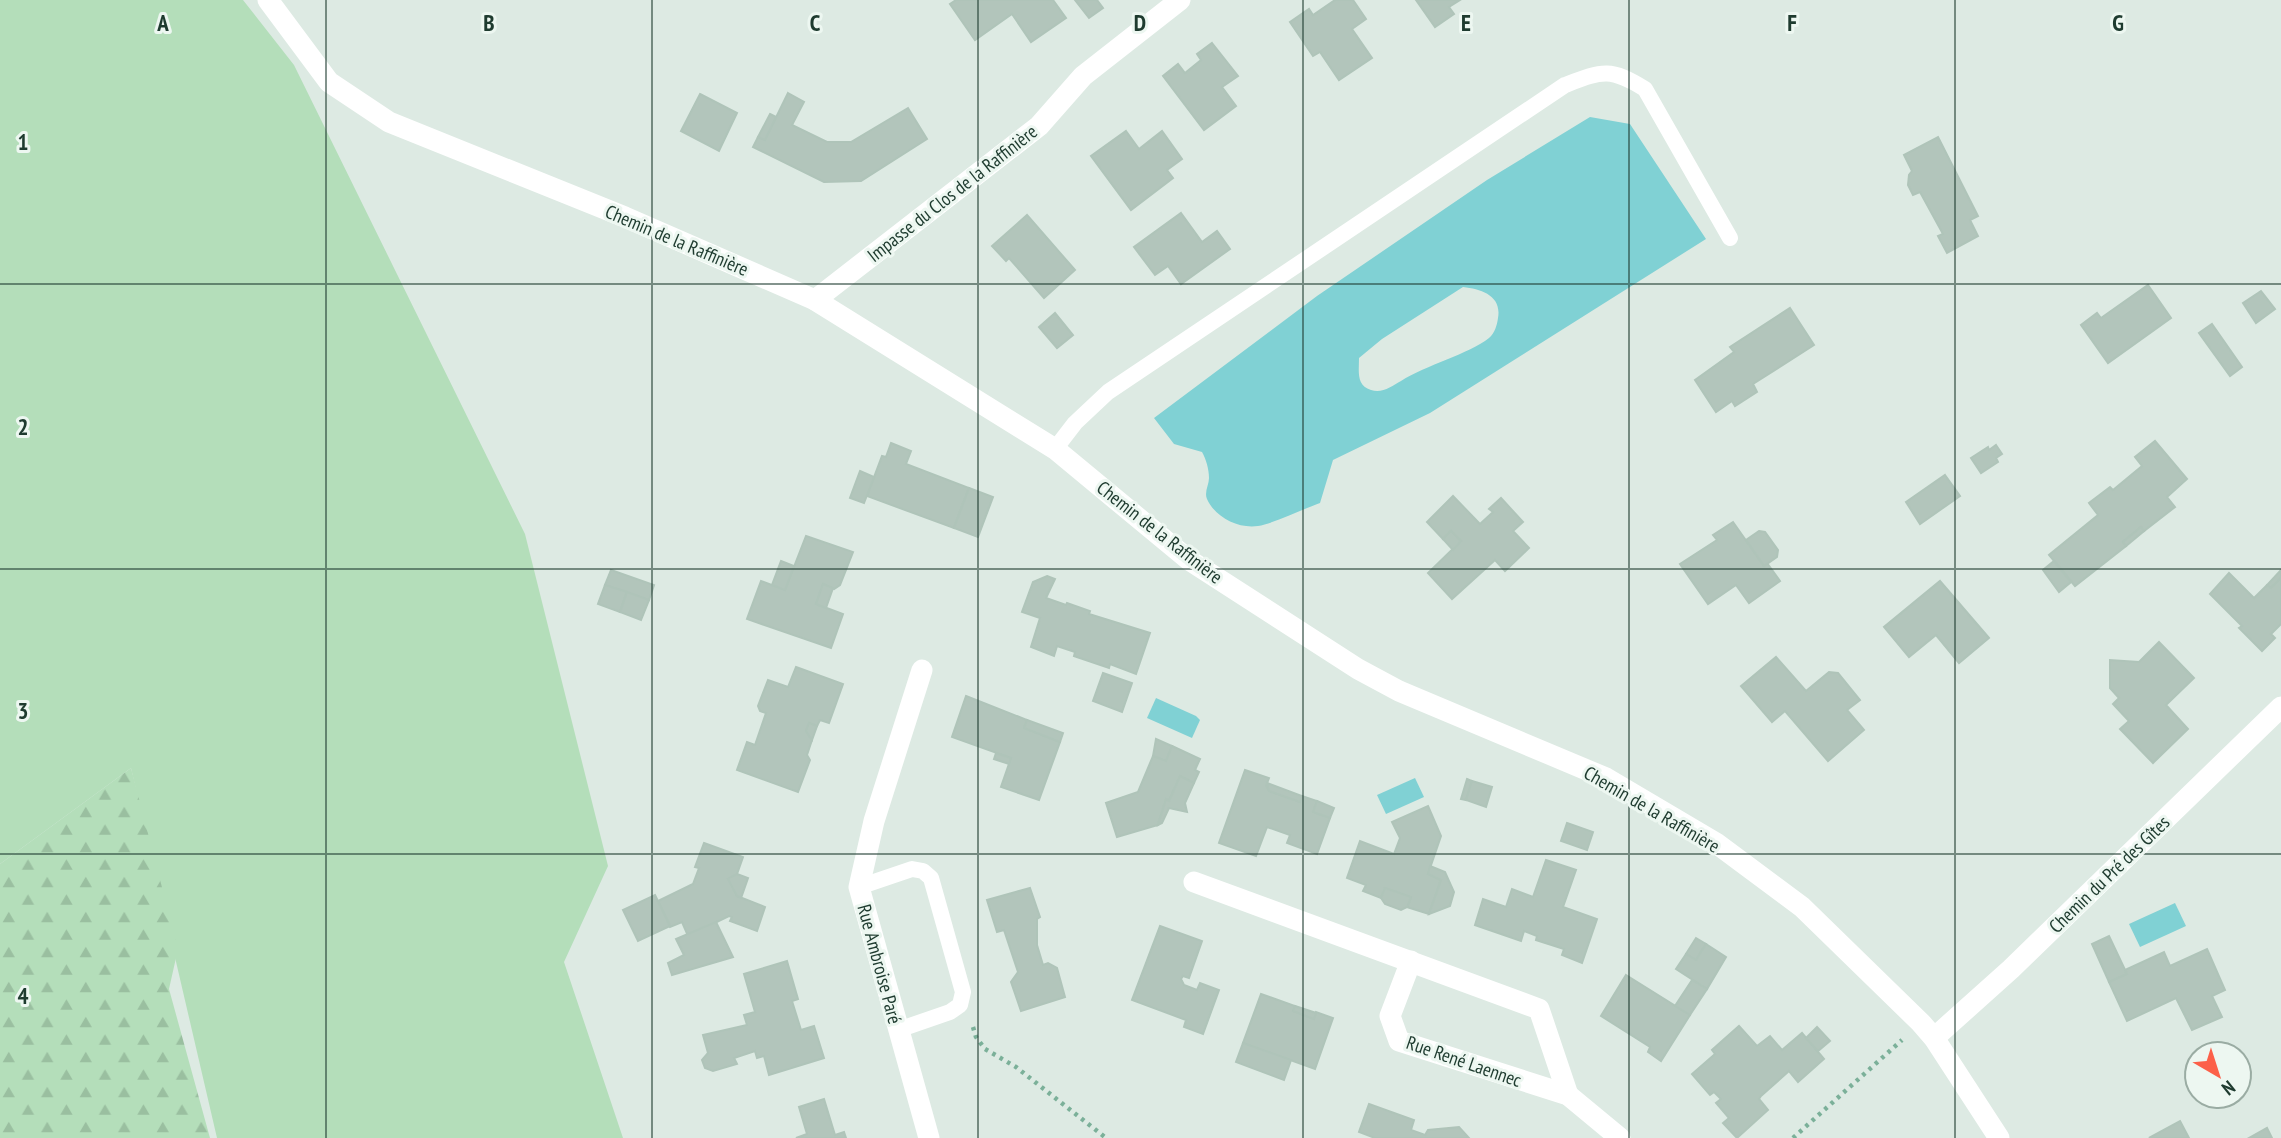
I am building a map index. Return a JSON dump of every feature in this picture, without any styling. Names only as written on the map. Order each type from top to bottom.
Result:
[{"type":"street","name":"Chemin de la Raffinière","points":[[268,0],[329,82],[389,122],[625,217],[815,300],[1055,449],[1189,560],[1358,669],[1399,691],[1606,778],[1716,843],[1802,907],[1927,1031],[1999,1138]]},
{"type":"street","name":"Impasse du Clos de la Raffinière","points":[[815,300],[1039,126],[1083,76],[1180,0]]},
{"type":"street","name":"Rue Ambroise Paré","points":[[922,670],[874,821],[859,887],[929,1138]]},
{"type":"street","name":"Chemin du Pré des Gîtes","points":[[1927,1031],[2011,969],[2281,707]]},
{"type":"street","points":[[1194,882],[1539,1009],[1568,1095]]},
{"type":"street","name":"Rue René Laennec","points":[[1411,961],[1390,1016],[1399,1041],[1568,1095],[1620,1138]]},
{"type":"lane","points":[[1055,449],[1075,423],[1108,392],[1565,85],[1595,73],[1622,74],[1645,89],[1730,238]]},
{"type":"lane","points":[[859,887],[912,869],[923,870],[931,878],[963,992],[960,1005],[950,1012],[898,1030]]},
{"type":"path","points":[[960,1005],[985,1049],[1016,1067],[1106,1138]]},
{"type":"path","points":[[1793,1138],[1927,1031]]},
{"type":"green space","points":[[0,0],[243,0],[294,65],[525,534],[608,866],[564,962],[623,1138],[217,1138],[131,768],[0,864]]},
{"type":"green space","points":[[131,768],[178,949],[169,989],[210,1138],[0,1138],[0,864]]},
{"type":"water","points":[[1590,117],[1630,124],[1706,239],[1430,413],[1333,460],[1320,503],[1258,526],[1235,524],[1221,516],[1207,499],[1209,475],[1202,452],[1174,444],[1154,418],[1317,296],[1487,180]],"holes":[[[1463,287],[1489,295],[1497,304],[1497,323],[1489,338],[1387,389],[1375,391],[1363,385],[1359,377],[1359,358],[1382,339]]]},
{"type":"water","points":[[1156,698],[1200,720],[1192,738],[1147,718]]},
{"type":"water","points":[[1415,778],[1424,797],[1386,814],[1377,795]]},
{"type":"water","points":[[2175,903],[2186,926],[2140,947],[2129,924]]},
{"type":"building","points":[[956,0],[1053,0],[1066,18],[1031,42],[1012,14],[975,40],[950,4]]},
{"type":"building","points":[[1075,0],[1097,0],[1103,8],[1089,18]]},
{"type":"building","points":[[1335,0],[1353,0],[1366,19],[1352,29],[1372,58],[1339,80],[1320,52],[1313,56],[1290,22],[1309,9],[1313,15]]},
{"type":"building","points":[[1416,0],[1460,0],[1449,7],[1454,14],[1435,27]]},
{"type":"building","points":[[1212,43],[1238,76],[1222,87],[1236,106],[1204,130],[1163,76],[1178,64],[1185,73],[1201,60],[1197,54]]},
{"type":"building","points":[[788,93],[804,102],[792,125],[827,142],[851,142],[908,108],[927,139],[861,181],[824,182],[753,147],[758,137],[765,140]]},
{"type":"building","points":[[700,94],[737,113],[719,151],[681,131]]},
{"type":"building","points":[[770,114],[776,117],[765,140],[758,137]]},
{"type":"building","points":[[1126,131],[1139,149],[1162,131],[1182,159],[1167,170],[1173,178],[1131,210],[1091,156]]},
{"type":"building","points":[[1938,137],[1978,216],[1970,220],[1978,236],[1947,253],[1938,236],[1943,234],[1920,192],[1913,195],[1908,185],[1912,171],[1904,155]]},
{"type":"building","points":[[1181,213],[1202,242],[1217,231],[1230,249],[1181,284],[1168,266],[1155,275],[1134,247]]},
{"type":"building","points":[[1027,215],[1075,270],[1044,298],[1009,258],[1006,261],[992,246]]},
{"type":"building","points":[[2148,285],[2171,318],[2108,363],[2081,325],[2097,313],[2101,318]]},
{"type":"building","points":[[2261,291],[2275,309],[2256,323],[2243,303]]},
{"type":"building","points":[[1790,308],[1814,345],[1753,384],[1757,392],[1735,406],[1732,401],[1716,412],[1695,380],[1734,352],[1730,347]]},
{"type":"building","points":[[1055,313],[1073,335],[1057,348],[1039,327]]},
{"type":"building","points":[[2212,324],[2242,367],[2230,376],[2199,333]]},
{"type":"building","points":[[2155,441],[2187,479],[2167,497],[2175,507],[2144,531],[2141,527],[2123,542],[2126,546],[2075,586],[2049,555],[2098,515],[2089,503],[2110,487],[2113,490],[2142,466],[2135,457]]},
{"type":"building","points":[[891,443],[911,451],[906,464],[969,488],[954,528],[867,496],[882,456],[886,457]]},
{"type":"building","points":[[1996,445],[2002,454],[1996,458],[1998,462],[1981,473],[1971,458]]},
{"type":"building","points":[[860,471],[874,477],[864,503],[850,498]]},
{"type":"building","points":[[1945,475],[1960,496],[1920,524],[1906,502]]},
{"type":"building","points":[[969,488],[993,497],[978,537],[954,528]]},
{"type":"building","points":[[1453,496],[1480,524],[1493,512],[1489,509],[1501,498],[1523,522],[1513,531],[1529,548],[1505,571],[1495,560],[1452,599],[1428,573],[1461,541],[1451,531],[1443,539],[1427,522]]},
{"type":"building","points":[[1733,522],[1764,566],[1767,563],[1780,581],[1749,603],[1736,585],[1708,604],[1680,564],[1717,540],[1713,535]]},
{"type":"building","points":[[2141,527],[2144,531],[2126,546],[2123,542]]},
{"type":"building","points":[[1451,531],[1461,541],[1453,550],[1443,539]]},
{"type":"building","points":[[1759,531],[1765,532],[1778,550],[1777,557],[1764,566],[1746,540]]},
{"type":"building","points":[[806,536],[853,552],[840,585],[834,589],[823,584],[816,604],[843,614],[831,648],[747,619],[761,581],[785,590]]},
{"type":"building","points":[[781,561],[794,566],[785,590],[772,585]]},
{"type":"building","points":[[2054,561],[2071,582],[2059,592],[2043,570]]},
{"type":"building","points":[[611,570],[654,585],[649,600],[605,585]]},
{"type":"building","points":[[2281,570],[2281,578],[2271,588],[2267,585]]},
{"type":"building","points":[[2229,573],[2254,598],[2267,585],[2271,588],[2281,578],[2281,624],[2271,634],[2275,638],[2262,651],[2210,594]]},
{"type":"building","points":[[1047,576],[1055,579],[1046,598],[1150,633],[1136,674],[1110,664],[1109,668],[1074,656],[1075,652],[1057,646],[1054,656],[1031,647],[1040,618],[1022,612],[1033,582]]},
{"type":"building","points":[[1940,581],[1989,638],[1959,663],[1936,635],[1909,657],[1884,627]]},
{"type":"building","points":[[823,584],[833,588],[826,608],[816,604]]},
{"type":"building","points":[[605,585],[627,592],[620,612],[598,604]]},
{"type":"building","points":[[627,592],[649,600],[641,620],[620,612]]},
{"type":"building","points":[[2159,642],[2194,678],[2166,705],[2188,729],[2153,763],[2120,729],[2129,721],[2113,704],[2119,698],[2110,688],[2110,660],[2139,662]]},
{"type":"building","points":[[1776,657],[1806,691],[1829,672],[1838,673],[1860,700],[1847,710],[1864,730],[1828,761],[1785,711],[1772,722],[1741,686]]},
{"type":"building","points":[[796,667],[843,684],[829,723],[820,720],[817,726],[809,723],[806,731],[812,740],[807,755],[810,760],[798,792],[737,770],[747,742],[755,745],[766,713],[760,711],[758,706],[768,680],[788,687]]},
{"type":"building","points":[[1103,673],[1132,683],[1122,712],[1093,701]]},
{"type":"building","points":[[966,696],[1027,720],[1024,728],[1060,742],[1039,800],[1001,787],[1011,758],[952,737]]},
{"type":"building","points":[[1027,720],[1063,733],[1060,742],[1024,728]]},
{"type":"building","points":[[809,723],[817,726],[812,740],[806,731]]},
{"type":"building","points":[[1156,739],[1172,746],[1166,761],[1153,756]]},
{"type":"building","points":[[1172,746],[1200,759],[1195,770],[1199,772],[1194,783],[1180,776],[1169,801],[1166,799],[1158,825],[1117,837],[1106,803],[1138,792],[1153,756],[1166,761]]},
{"type":"building","points":[[996,753],[1011,758],[1009,764],[994,759]]},
{"type":"building","points":[[1245,770],[1269,778],[1266,786],[1269,791],[1300,802],[1302,796],[1317,801],[1313,812],[1330,818],[1317,854],[1287,843],[1290,835],[1267,827],[1256,856],[1219,843]]},
{"type":"building","points":[[1180,776],[1194,783],[1185,803],[1187,812],[1169,808],[1162,823],[1158,825],[1166,799],[1169,801]]},
{"type":"building","points":[[1467,779],[1472,781],[1466,800],[1461,799]]},
{"type":"building","points":[[1472,781],[1492,787],[1486,807],[1466,800]]},
{"type":"building","points":[[1267,783],[1302,796],[1300,802],[1269,791]]},
{"type":"building","points":[[1317,801],[1334,808],[1330,818],[1313,812]]},
{"type":"building","points":[[1428,806],[1441,836],[1428,874],[1441,880],[1429,914],[1407,907],[1411,897],[1385,888],[1381,898],[1363,891],[1366,885],[1347,878],[1360,841],[1394,854],[1400,838],[1392,822]]},
{"type":"building","points":[[1567,823],[1593,832],[1587,850],[1561,841]]},
{"type":"building","points":[[704,843],[743,857],[737,874],[728,879],[737,896],[765,907],[757,931],[730,921],[732,917],[729,916],[688,936],[682,922],[670,927],[658,901],[693,884],[699,868],[695,867]]},
{"type":"building","points":[[1546,860],[1576,870],[1563,907],[1597,919],[1582,963],[1562,955],[1564,949],[1536,940],[1537,936],[1524,931],[1521,941],[1475,925],[1483,899],[1506,907],[1512,889],[1533,897]]},
{"type":"building","points":[[1430,866],[1445,872],[1454,892],[1450,906],[1429,914],[1441,880],[1428,874]]},
{"type":"building","points":[[737,874],[748,878],[741,898],[737,896],[728,879]]},
{"type":"building","points":[[1030,888],[1040,917],[1037,919],[1037,945],[1043,965],[1048,963],[1057,968],[1065,997],[1021,1011],[1011,982],[1018,972],[1004,930],[997,932],[987,900]]},
{"type":"building","points":[[1385,888],[1411,897],[1407,907],[1401,910],[1385,904],[1381,898]]},
{"type":"building","points":[[655,895],[670,926],[638,941],[623,910]]},
{"type":"building","points":[[716,922],[733,957],[672,975],[668,963],[684,955],[676,939]]},
{"type":"building","points":[[1160,926],[1202,941],[1189,978],[1183,976],[1181,979],[1184,985],[1197,990],[1200,983],[1219,990],[1203,1034],[1184,1027],[1186,1020],[1132,1000]]},
{"type":"building","points":[[2109,936],[2127,974],[2109,982],[2092,944]]},
{"type":"building","points":[[1696,938],[1706,944],[1696,960],[1686,954]]},
{"type":"building","points":[[1706,944],[1726,957],[1707,989],[1676,969],[1686,954],[1696,960]]},
{"type":"building","points":[[2207,949],[2225,990],[2212,996],[2222,1017],[2192,1030],[2176,998],[2127,1021],[2109,982],[2127,974],[2125,970],[2164,952],[2170,966]]},
{"type":"building","points":[[787,961],[798,999],[792,1001],[801,1030],[814,1026],[824,1058],[769,1075],[764,1056],[757,1058],[755,1051],[734,1058],[737,1064],[713,1071],[705,1068],[702,1060],[708,1053],[703,1035],[747,1025],[744,1015],[755,1012],[744,974]]},
{"type":"building","points":[[1626,975],[1690,1015],[1661,1061],[1648,1052],[1650,1047],[1601,1016]]},
{"type":"building","points":[[1692,980],[1707,989],[1690,1015],[1675,1006]]},
{"type":"building","points":[[1261,994],[1295,1006],[1293,1011],[1314,1019],[1316,1012],[1333,1018],[1315,1069],[1243,1043]]},
{"type":"building","points":[[1295,1006],[1316,1013],[1314,1019],[1293,1011]]},
{"type":"building","points":[[1739,1026],[1757,1046],[1770,1036],[1782,1050],[1802,1033],[1824,1059],[1798,1082],[1789,1071],[1761,1096],[1759,1099],[1768,1110],[1737,1138],[1723,1123],[1729,1118],[1716,1103],[1721,1099],[1714,1092],[1710,1095],[1692,1074],[1715,1054],[1712,1050]]},
{"type":"building","points":[[1817,1027],[1830,1041],[1818,1051],[1806,1038]]},
{"type":"building","points":[[1243,1043],[1291,1060],[1284,1080],[1236,1062]]},
{"type":"building","points":[[824,1099],[835,1135],[844,1132],[846,1138],[796,1138],[807,1134],[799,1107]]},
{"type":"building","points":[[1369,1104],[1414,1120],[1411,1130],[1425,1135],[1428,1130],[1459,1127],[1469,1138],[1375,1138],[1359,1132]]},
{"type":"building","points":[[2180,1121],[2189,1138],[2149,1138]]},
{"type":"building","points":[[2267,1128],[2272,1138],[2249,1138]]}]
